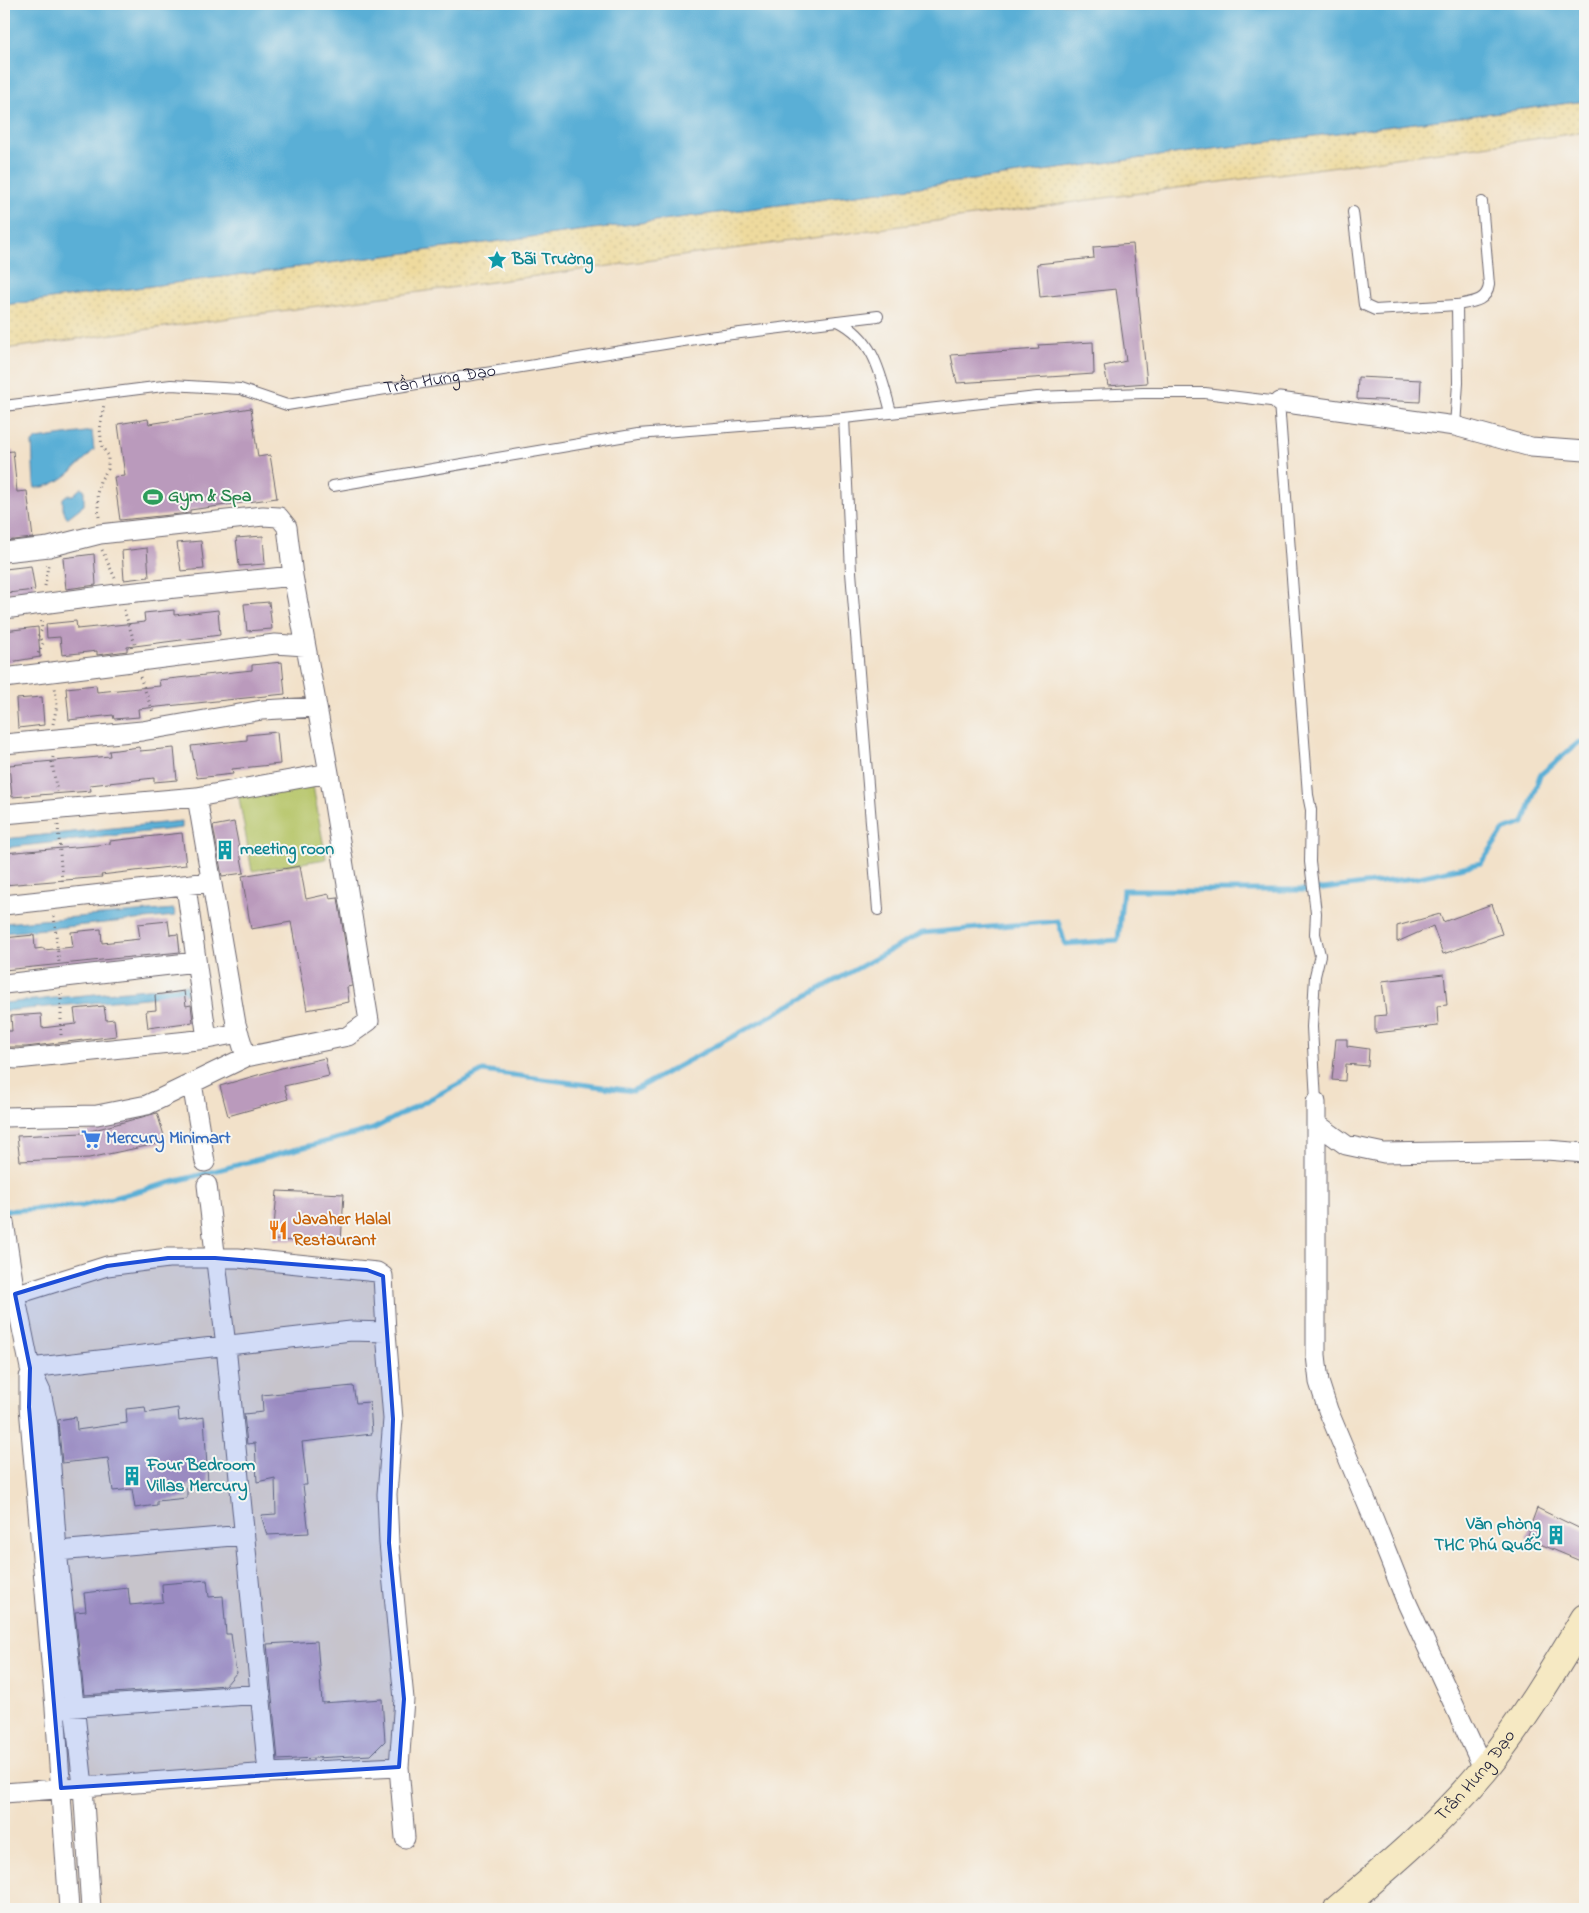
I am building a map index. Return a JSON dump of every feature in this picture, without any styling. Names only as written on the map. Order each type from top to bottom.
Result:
[{"type":"main road","name":"Trần Hưng Đạo","points":[[1338,1909],[1387,1868],[1437,1821],[1484,1770],[1537,1698],[1585,1618]]},
{"type":"street","points":[[1279,402],[1455,426],[1531,447],[1585,451]]},
{"type":"street","points":[[4,552],[49,546],[100,534],[263,516],[278,517],[287,527],[293,576],[329,773],[369,1021],[348,1036],[246,1056],[147,1105],[97,1115],[4,1117]]},
{"type":"street","points":[[4,609],[117,594],[293,576]]},
{"type":"street","points":[[4,678],[275,644],[305,646]]},
{"type":"street","points":[[4,744],[150,730],[262,710],[317,707]]},
{"type":"street","points":[[4,814],[197,797],[329,773]]},
{"type":"street","points":[[197,797],[210,882],[239,1033],[246,1056]]},
{"type":"street","points":[[4,905],[210,882]]},
{"type":"street","points":[[186,886],[207,1039]]},
{"type":"street","points":[[4,984],[196,962]]},
{"type":"street","points":[[4,1058],[17,1059],[207,1039],[239,1033]]},
{"type":"street","points":[[192,1083],[205,1162]]},
{"type":"street","points":[[1316,1102],[1316,1355],[1320,1389],[1407,1604],[1484,1770]]},
{"type":"street","points":[[1317,1124],[1346,1145],[1384,1152],[1547,1150],[1585,1153]]},
{"type":"street","points":[[207,1185],[226,1346],[268,1773]]},
{"type":"street","points":[[4,1222],[8,1249],[9,1296],[30,1368],[30,1407],[49,1552],[74,1707],[83,1786],[91,1909]]},
{"type":"street","points":[[9,1296],[108,1266],[168,1258],[238,1258],[377,1272],[383,1276],[393,1419],[388,1486],[388,1543],[404,1699],[399,1767],[405,1838]]},
{"type":"street","points":[[30,1368],[351,1331],[386,1332]]},
{"type":"street","points":[[49,1552],[244,1535]]},
{"type":"street","points":[[49,1552],[55,1708],[68,1909]]},
{"type":"street","points":[[55,1708],[261,1694]]},
{"type":"street","points":[[4,1793],[268,1773],[399,1767]]},
{"type":"lane","points":[[1353,212],[1364,304],[1376,310],[1456,305],[1482,299],[1488,293],[1490,285],[1482,202]]},
{"type":"lane","points":[[1455,426],[1458,382],[1456,305]]},
{"type":"lane","name":"Trần Hưng Đạo","points":[[4,406],[171,385],[240,389],[287,405],[708,337],[878,316]]},
{"type":"lane","points":[[838,321],[851,328],[864,340],[878,363],[891,412]]},
{"type":"lane","points":[[333,486],[638,434],[844,418],[1037,397],[1205,393],[1279,402],[1308,795],[1311,806],[1310,862],[1316,913],[1315,934],[1320,955],[1315,976],[1312,1027],[1316,1102]]},
{"type":"lane","points":[[844,418],[852,572],[878,910]]},
{"type":"path","points":[[100,534],[97,524],[99,516],[97,494],[100,482],[108,469],[108,455],[102,447],[100,429],[104,394]]},
{"type":"path","points":[[47,604],[45,586],[49,546]]},
{"type":"path","points":[[136,662],[142,688],[154,710],[150,730]]},
{"type":"highlighted area","points":[[168,1258],[215,1258],[367,1270],[383,1276],[393,1419],[389,1543],[404,1699],[399,1767],[61,1788],[29,1407],[30,1368],[15,1294],[107,1266]]},
{"type":"sand","name":"Bãi Trường","points":[[1585,101],[1585,132],[4,349],[4,305]]},
{"type":"green space","points":[[312,780],[326,859],[252,871],[238,792]]},
{"type":"water","points":[[4,4],[1585,4],[1585,101],[4,305]]},
{"type":"water","points":[[92,431],[94,450],[60,480],[44,487],[35,488],[32,443],[37,439]]},
{"type":"water","points":[[81,488],[84,489],[84,505],[67,518],[63,509],[63,498],[67,495],[73,495]]},
{"type":"water","points":[[182,821],[182,828],[4,848],[4,839]]},
{"type":"water","points":[[174,909],[175,916],[4,933],[4,923]]},
{"type":"water","points":[[187,985],[188,994],[4,1011],[4,1003]]},
{"type":"building","points":[[1133,244],[1147,383],[1108,386],[1104,366],[1126,361],[1116,289],[1040,297],[1037,264],[1094,258],[1093,247]]},
{"type":"building","points":[[1093,342],[1094,374],[957,383],[951,355],[1039,349],[1038,345]]},
{"type":"building","points":[[1358,377],[1421,380],[1420,402],[1357,399]]},
{"type":"building","points":[[251,408],[258,457],[270,455],[277,498],[190,510],[190,513],[120,520],[114,477],[125,476],[118,424],[148,419],[149,424]]},
{"type":"building","points":[[13,451],[17,492],[27,491],[33,538],[4,541],[4,452]]},
{"type":"building","points":[[263,536],[265,564],[239,566],[236,538]]},
{"type":"building","points":[[201,541],[204,569],[181,571],[177,543]]},
{"type":"building","points":[[147,548],[149,577],[124,580],[122,551]]},
{"type":"building","points":[[94,554],[96,585],[66,589],[63,558]]},
{"type":"building","points":[[31,566],[35,590],[8,593],[5,569]]},
{"type":"building","points":[[269,602],[272,629],[247,631],[244,604]]},
{"type":"building","points":[[174,610],[174,615],[218,610],[220,635],[127,647],[127,651],[97,655],[97,651],[62,655],[60,637],[47,638],[46,624],[76,621],[77,629],[145,622],[144,613]]},
{"type":"building","points":[[38,627],[40,657],[4,663],[4,631]]},
{"type":"building","points":[[282,662],[285,694],[138,709],[139,717],[114,719],[113,715],[69,720],[66,688],[96,685],[97,692],[160,686],[159,680],[252,670],[252,665]]},
{"type":"building","points":[[42,697],[44,725],[18,728],[16,699]]},
{"type":"building","points":[[277,732],[280,764],[232,769],[233,774],[197,778],[191,746],[247,740],[247,735]]},
{"type":"building","points":[[139,747],[140,751],[174,748],[177,780],[154,782],[154,778],[90,785],[91,791],[12,797],[9,765],[110,756],[109,751]]},
{"type":"building","name":"meeting roon","points":[[234,822],[244,873],[222,876],[213,826]]},
{"type":"building","points":[[182,833],[186,865],[101,875],[102,877],[4,885],[4,853],[110,844],[110,841]]},
{"type":"building","points":[[300,866],[306,899],[329,894],[330,899],[338,898],[352,986],[347,987],[349,1002],[307,1010],[291,922],[251,929],[242,876]]},
{"type":"building","points":[[1492,904],[1502,934],[1443,954],[1433,926],[1397,942],[1397,926],[1440,914],[1443,922]]},
{"type":"building","points":[[168,921],[170,935],[178,934],[180,952],[4,970],[6,953],[4,938],[34,935],[35,949],[73,947],[71,932],[101,929],[102,943],[140,939],[138,924]]},
{"type":"building","points":[[1444,974],[1447,1005],[1437,1006],[1438,1026],[1375,1033],[1375,1016],[1386,1015],[1382,981]]},
{"type":"building","points":[[184,991],[186,1006],[191,1005],[193,1022],[148,1028],[146,1011],[156,1010],[155,995]]},
{"type":"building","points":[[104,1006],[106,1020],[114,1019],[116,1036],[26,1047],[4,1047],[4,1031],[12,1031],[11,1016],[41,1014],[42,1028],[76,1024],[74,1009]]},
{"type":"building","points":[[1336,1039],[1347,1039],[1347,1046],[1369,1049],[1368,1066],[1346,1064],[1345,1081],[1332,1080]]},
{"type":"building","points":[[325,1058],[329,1076],[284,1086],[288,1099],[228,1116],[220,1086],[285,1067]]},
{"type":"building","name":"Mercury Minimart","points":[[157,1113],[166,1142],[89,1158],[20,1161],[17,1136],[83,1133]]},
{"type":"building","points":[[277,1191],[344,1194],[341,1242],[273,1240]]},
{"type":"building","points":[[353,1386],[356,1403],[370,1402],[372,1434],[302,1442],[307,1485],[303,1485],[309,1533],[267,1535],[261,1515],[276,1514],[275,1478],[257,1482],[255,1443],[247,1444],[244,1414],[263,1412],[262,1395]]},
{"type":"building","points":[[145,1407],[146,1413],[178,1408],[179,1421],[204,1417],[208,1483],[187,1485],[187,1498],[157,1501],[157,1505],[135,1508],[132,1489],[113,1491],[108,1458],[62,1463],[58,1420],[76,1417],[77,1430],[127,1423],[126,1409]]},
{"type":"building","name":"Văn phòng THC Phú Quốc","points":[[1537,1508],[1585,1531],[1585,1563],[1526,1538]]},
{"type":"building","points":[[207,1580],[209,1597],[223,1596],[226,1634],[231,1634],[236,1673],[226,1685],[84,1695],[75,1612],[86,1611],[84,1593],[128,1588],[130,1605],[163,1602],[162,1584]]},
{"type":"building","points":[[317,1641],[322,1703],[382,1699],[385,1741],[371,1755],[278,1760],[267,1644]]},
{"type":"waterway","points":[[4,1211],[82,1206],[373,1129],[483,1071],[633,1091],[922,933],[1058,921],[1065,944],[1118,940],[1123,890],[1314,890],[1415,878],[1481,863],[1504,830],[1524,823],[1540,775],[1578,743],[1585,741]]},
{"type":"place","name":"Bãi Trường","points":[[497,260]]},
{"type":"place","name":"Gym & Spa","points":[[153,497]]},
{"type":"place","name":"meeting roon","points":[[225,850]]},
{"type":"place","name":"Mercury Minimart","points":[[91,1139]]},
{"type":"place","name":"Javaher Halal Restaurant","points":[[278,1230]]},
{"type":"place","name":"Four Bedroom Villas Mercury","points":[[132,1476]]},
{"type":"place","name":"Văn phòng THC Phú Quốc","points":[[1556,1535]]}]
